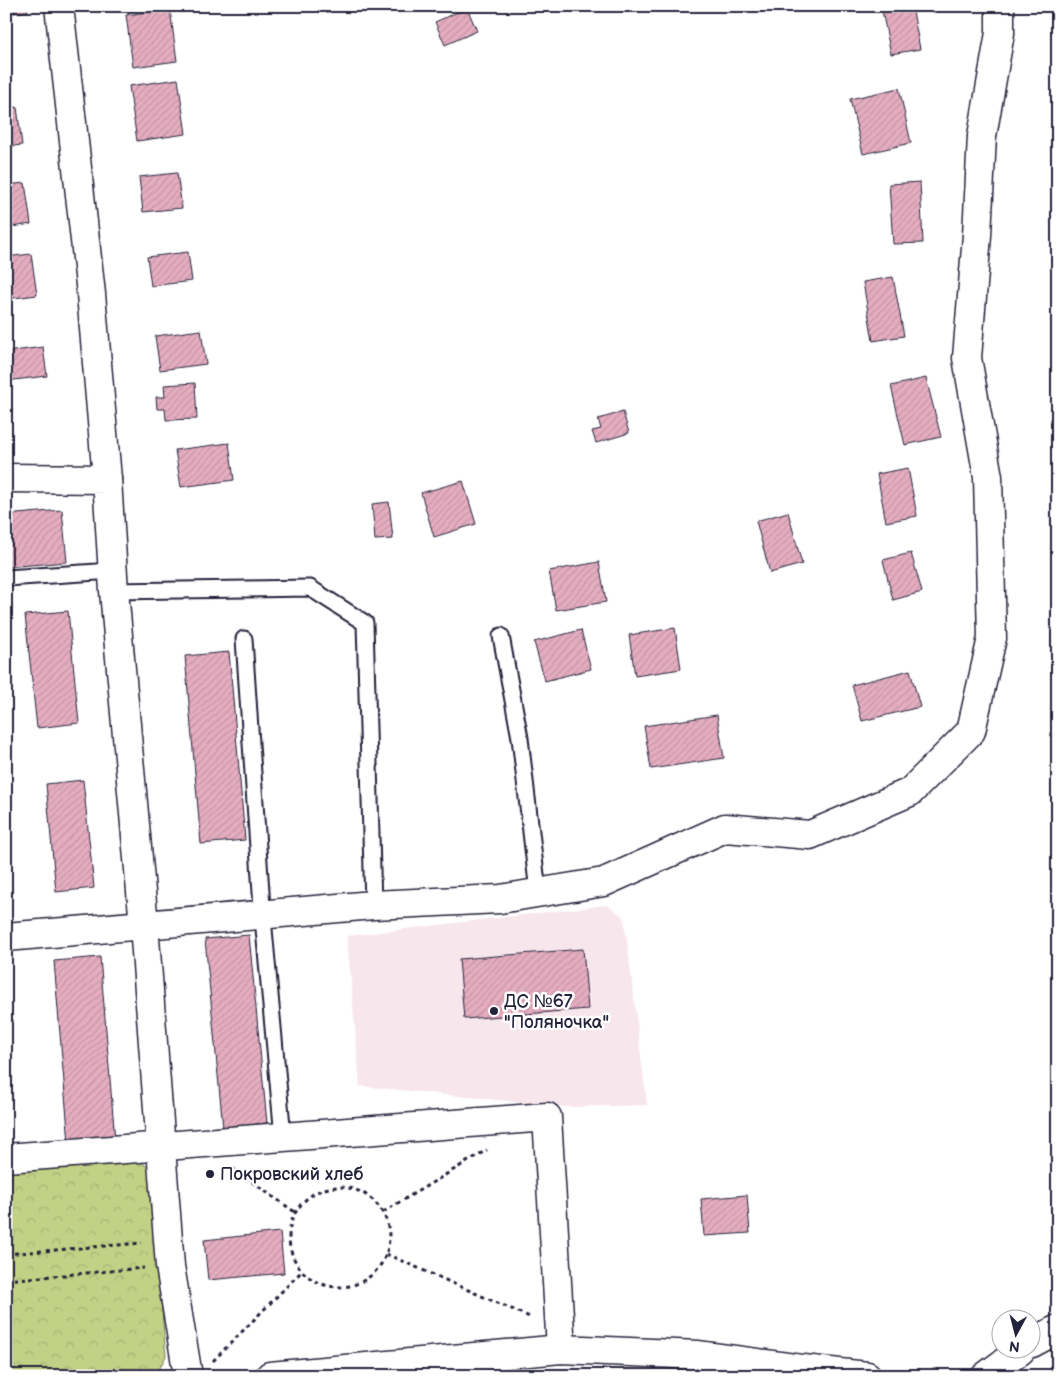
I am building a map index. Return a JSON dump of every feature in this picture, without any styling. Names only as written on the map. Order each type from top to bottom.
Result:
[{"type":"street","points":[[59,6],[90,284],[144,925],[169,1253],[188,1376]]},
{"type":"street","points":[[6,936],[373,904],[500,899],[604,882],[725,828],[810,835],[910,792],[971,731],[992,638],[988,477],[967,358],[977,235],[982,136],[1000,33],[1000,6]]},
{"type":"street","points":[[6,478],[107,479]]},
{"type":"street","points":[[6,1158],[547,1117],[561,1339]]},
{"type":"street","points":[[1042,1338],[1058,1329]]},
{"type":"street","points":[[270,1376],[561,1339],[867,1376]]},
{"type":"street","points":[[986,1376],[1007,1360]]},
{"type":"lane","points":[[6,578],[310,588],[364,623],[373,904]]},
{"type":"lane","points":[[501,636],[520,738],[538,892]]},
{"type":"lane","points":[[244,639],[263,915],[282,1137]]},
{"type":"path","points":[[383,1212],[492,1147]]},
{"type":"path","points":[[230,1166],[296,1212]]},
{"type":"path","points":[[344,1186],[359,1190],[373,1199],[383,1212],[389,1228],[389,1244],[385,1259],[375,1272],[361,1283],[345,1287],[328,1286],[312,1280],[302,1270],[291,1253],[288,1236],[291,1220],[296,1212],[300,1205],[312,1194],[327,1188],[344,1186]]},
{"type":"path","points":[[6,1254],[169,1253]]},
{"type":"path","points":[[6,1280],[169,1253]]},
{"type":"path","points":[[386,1254],[561,1339]]},
{"type":"path","points":[[212,1362],[302,1270]]},
{"type":"shaded area","name":"ДС №67 \"Поляночка\"","points":[[607,905],[624,917],[647,1105],[567,1107],[360,1086],[347,936]]},
{"type":"green space","points":[[134,1157],[149,1168],[166,1356],[156,1375],[6,1376],[6,1167]]},
{"type":"building","points":[[6,6],[27,6],[28,11],[6,14]]},
{"type":"building","points":[[881,6],[912,6],[920,49],[891,54]]},
{"type":"building","points":[[467,8],[477,31],[445,45],[435,22]]},
{"type":"building","points":[[170,9],[177,61],[133,67],[126,15]]},
{"type":"building","points":[[178,79],[186,134],[137,141],[129,86]]},
{"type":"building","points":[[899,88],[911,143],[863,154],[850,99]]},
{"type":"building","points":[[17,107],[22,145],[6,147],[6,108]]},
{"type":"building","points":[[177,173],[182,208],[143,212],[139,177]]},
{"type":"building","points":[[920,182],[923,243],[893,244],[889,184]]},
{"type":"building","points":[[25,183],[31,224],[6,228],[6,185]]},
{"type":"building","points":[[188,252],[192,281],[151,286],[147,257]]},
{"type":"building","points":[[31,254],[37,295],[6,299],[6,257]]},
{"type":"building","points":[[893,277],[904,336],[873,341],[863,282]]},
{"type":"building","points":[[201,330],[206,364],[160,370],[155,336]]},
{"type":"building","points":[[43,347],[47,376],[6,381],[6,352]]},
{"type":"building","points":[[926,378],[941,437],[905,445],[891,386]]},
{"type":"building","points":[[195,383],[197,419],[166,420],[165,409],[157,409],[156,397],[165,397],[164,385]]},
{"type":"building","points":[[623,412],[629,433],[596,443],[592,431],[601,429],[598,419]]},
{"type":"building","points":[[229,443],[234,480],[181,487],[175,450]]},
{"type":"building","points":[[908,468],[917,516],[886,522],[877,474]]},
{"type":"building","points":[[463,481],[476,524],[434,537],[421,493]]},
{"type":"building","points":[[389,502],[393,539],[375,540],[372,504]]},
{"type":"building","points":[[62,510],[67,562],[6,567],[6,515]]},
{"type":"building","points":[[788,512],[802,564],[770,573],[756,521]]},
{"type":"building","points":[[911,553],[922,592],[893,600],[883,560]]},
{"type":"building","points":[[599,562],[606,602],[556,610],[549,571]]},
{"type":"building","points":[[68,611],[79,723],[37,728],[25,615]]},
{"type":"building","points":[[675,628],[681,669],[635,676],[629,635]]},
{"type":"building","points":[[581,630],[591,669],[545,681],[534,642]]},
{"type":"building","points":[[229,652],[245,840],[201,844],[185,656]]},
{"type":"building","points":[[910,670],[920,707],[862,721],[852,685]]},
{"type":"building","points":[[717,715],[724,758],[651,769],[644,726]]},
{"type":"building","points":[[83,780],[94,888],[56,892],[46,784]]},
{"type":"building","points":[[249,935],[267,1123],[223,1128],[205,939]]},
{"type":"building","points":[[583,949],[588,1009],[464,1019],[459,959]]},
{"type":"building","points":[[100,957],[115,1140],[69,1143],[54,961]]},
{"type":"building","points":[[747,1195],[750,1233],[704,1236],[701,1199]]},
{"type":"building","points":[[280,1232],[284,1273],[208,1280],[204,1240]]},
{"type":"place","name":"ДС №67 \"Поляночка\"","points":[[494,1011]]},
{"type":"place","name":"Покровский хлеб","points":[[210,1174]]}]
